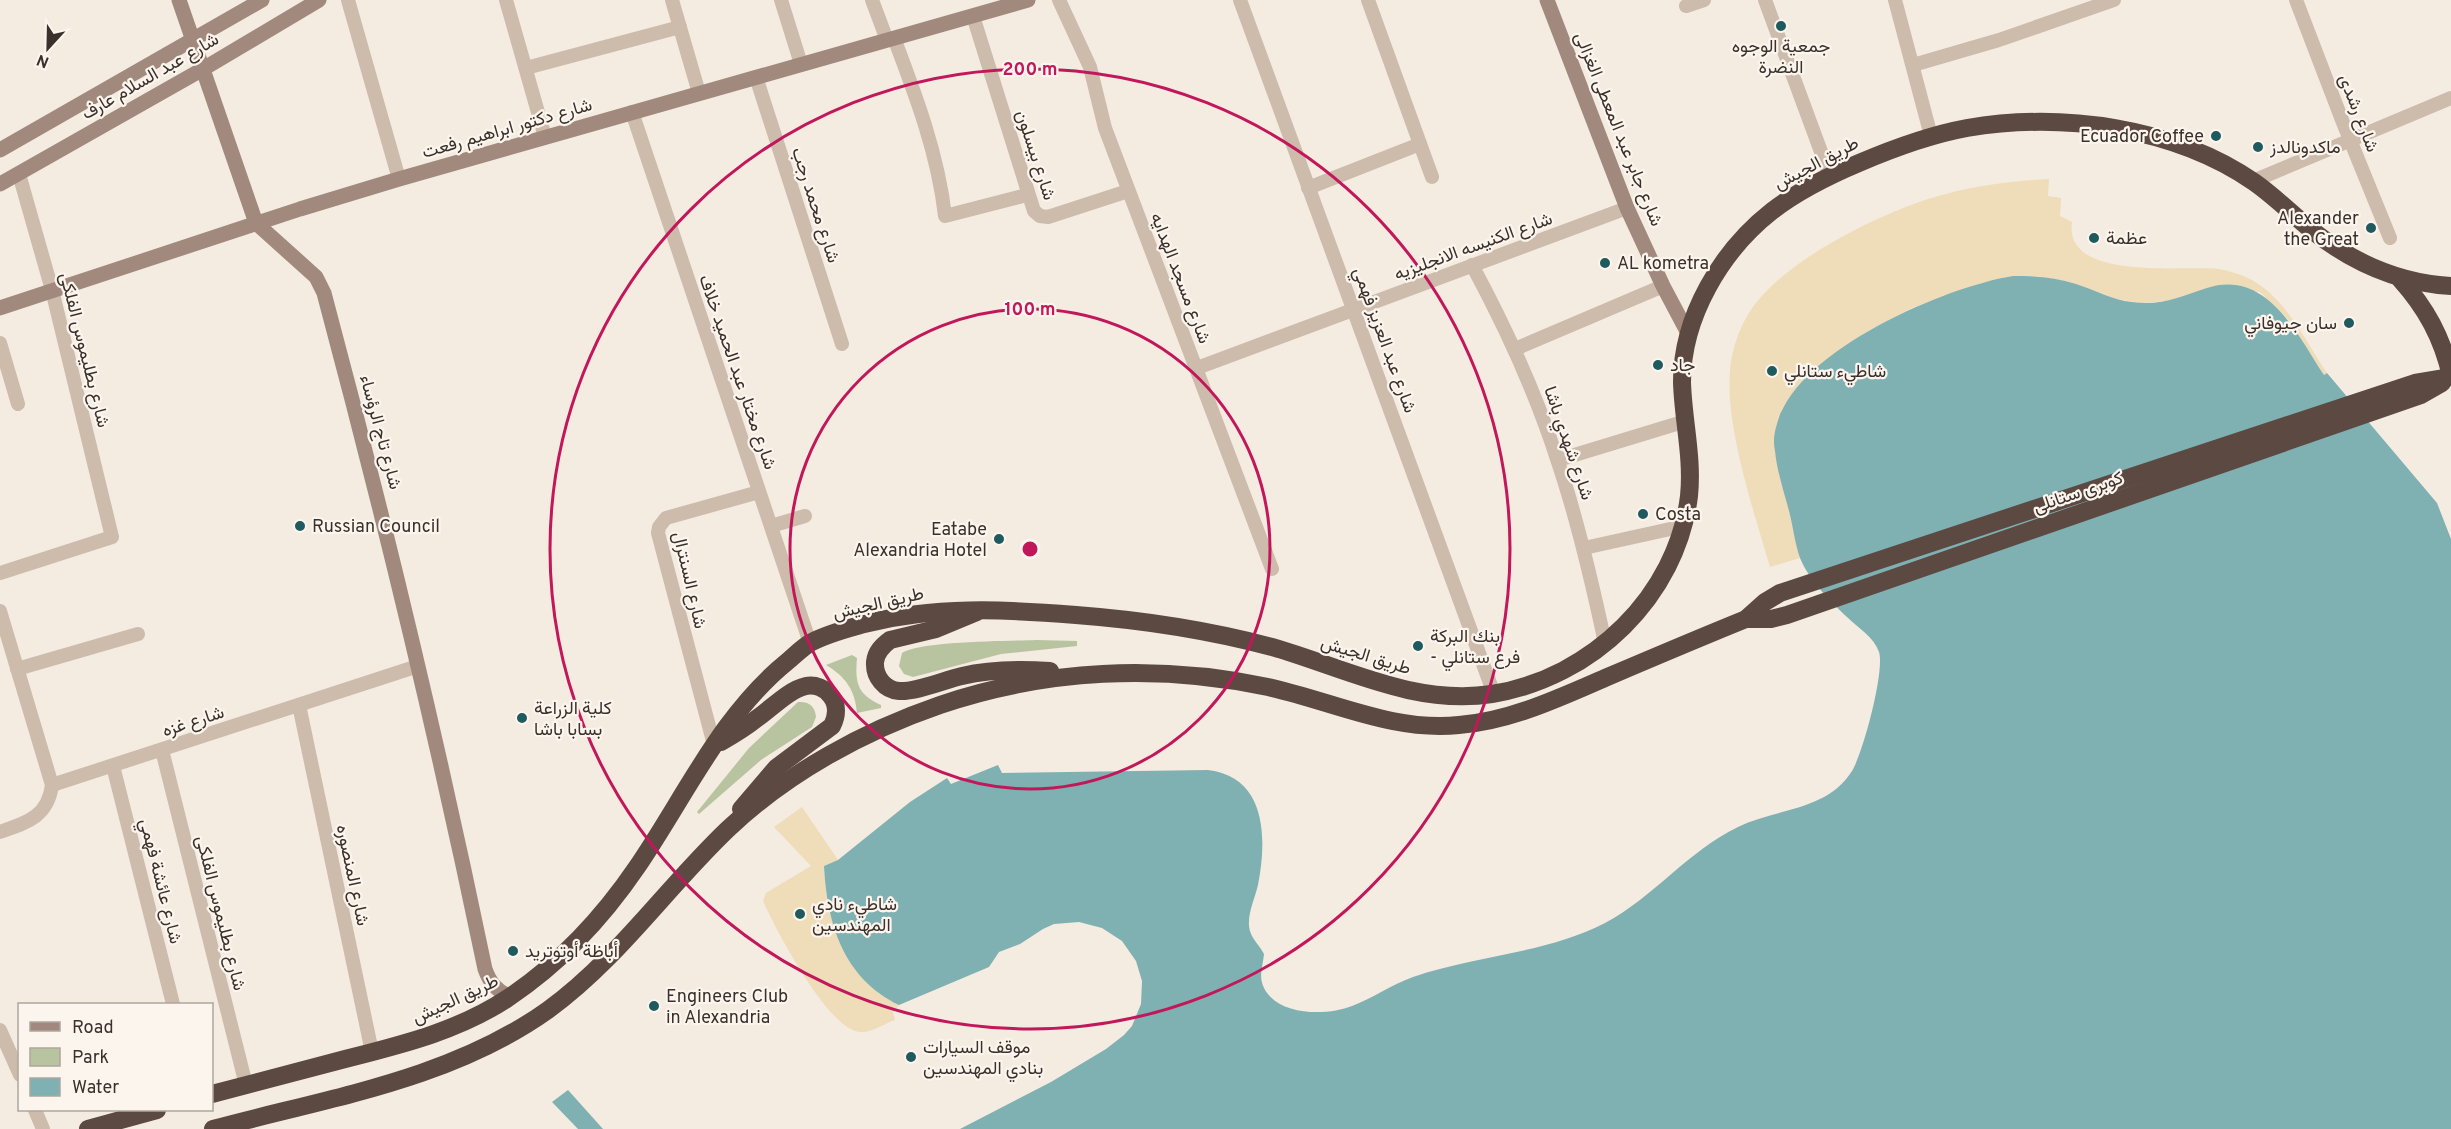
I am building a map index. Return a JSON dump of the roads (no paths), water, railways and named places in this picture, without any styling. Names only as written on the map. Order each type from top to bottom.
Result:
[{"type":"highway","name":"طريق الجيش","points":[[213,1094],[418,1040],[451,1028],[510,997],[540,975],[567,950],[639,864],[714,745],[741,707],[773,673],[810,643],[842,630],[876,621],[945,610],[984,609],[1110,617],[1190,629],[1278,649],[1393,688],[1455,697],[1494,694],[1529,684],[1569,667],[1605,643],[1627,624],[1651,595],[1674,553],[1684,526],[1690,479],[1682,378],[1689,335],[1699,305],[1713,278],[1752,228],[1776,208],[1830,176],[1898,147],[1931,136],[2009,124],[2064,123],[2138,134],[2178,145],[2217,161],[2253,182],[2317,234],[2350,257],[2400,279],[2425,285],[2451,286]]},
{"type":"highway","points":[[2400,279],[2429,315],[2439,337],[2451,377]]},
{"type":"highway","name":"كوبرى ستانلى","points":[[1082,675],[1144,673],[1228,680],[1310,698],[1386,720],[1423,726],[1460,725],[1496,719],[1567,694],[1744,620],[1765,602],[1780,593],[2451,377]]},
{"type":"highway","points":[[984,609],[952,624],[890,640],[884,644],[875,662],[875,669],[881,682],[899,691],[987,672],[1035,670],[1082,675]]},
{"type":"highway","points":[[731,826],[826,757],[901,720],[979,693],[1020,684],[1082,675]]},
{"type":"highway","points":[[213,1129],[414,1076],[448,1064],[513,1032],[572,992],[600,968],[731,826],[751,795],[776,768],[832,726],[836,719],[836,704],[827,691],[820,687],[805,686],[714,745]]},
{"type":"highway","points":[[88,1129],[153,1111]]},
{"type":"street","name":"شارع تاج الرؤساء","points":[[179,0],[256,223],[316,278],[324,293],[368,456],[446,779],[485,969],[489,981],[499,992],[510,997]]},
{"type":"street","name":"شارع عبد السلام عارف","points":[[0,150],[262,0]]},
{"type":"street","name":"شارع عبد السلام عارف","points":[[0,184],[203,69],[319,0]]},
{"type":"street","points":[[348,0],[399,179]]},
{"type":"street","points":[[506,0],[545,137]]},
{"type":"street","points":[[672,0],[699,93]]},
{"type":"street","points":[[782,0],[801,64]]},
{"type":"street","points":[[872,0],[922,113],[942,191],[945,216],[1027,195]]},
{"type":"street","name":"شارع دكتور ابراهيم رفعت","points":[[0,308],[256,223],[399,179],[1028,0]]},
{"type":"street","name":"شارع مسجد الهدايه","points":[[1059,0],[1090,67],[1105,128],[1272,569]]},
{"type":"street","name":"شارع عبد العزيز فهمي","points":[[1240,0],[1494,694]]},
{"type":"street","points":[[1368,0],[1432,177]]},
{"type":"street","name":"شارع جابر عبد المعطى الغزالى","points":[[1546,0],[1627,208],[1663,286],[1689,335]]},
{"type":"street","points":[[1686,6],[1704,0]]},
{"type":"street","points":[[1765,0],[1830,176]]},
{"type":"street","points":[[1895,0],[1931,136]]},
{"type":"street","points":[[1913,66],[1999,40],[2114,0]]},
{"type":"street","name":"شارع رشدى","points":[[2296,0],[2390,238]]},
{"type":"street","name":"شارع بيسلون","points":[[973,16],[1027,195],[1034,211],[1044,217],[1128,191]]},
{"type":"street","points":[[526,68],[680,27]]},
{"type":"street","name":"شارع محمد رجب","points":[[756,77],[842,344]]},
{"type":"street","points":[[2253,182],[2451,98]]},
{"type":"street","name":"شارع مختار عبد الحميد خلاف","points":[[632,112],[810,643]]},
{"type":"street","points":[[1308,188],[1420,144]]},
{"type":"street","name":"شارع بطليموس الفلكى","points":[[0,573],[112,537],[52,290],[19,174]]},
{"type":"street","name":"شارع الكنيسه الانجليزيه","points":[[1197,368],[1627,208]]},
{"type":"street","name":"شارع شهدي باشا","points":[[1472,265],[1515,349],[1558,460],[1584,548],[1605,643]]},
{"type":"street","points":[[1515,349],[1663,286]]},
{"type":"street","points":[[0,343],[18,404]]},
{"type":"street","points":[[1558,460],[1686,421]]},
{"type":"street","name":"شارع السنترال","points":[[714,745],[658,533],[659,527],[666,518],[759,492]]},
{"type":"street","points":[[771,526],[805,516]]},
{"type":"street","points":[[1584,548],[1684,526]]},
{"type":"street","points":[[0,611],[52,785],[47,804],[36,818],[0,832]]},
{"type":"street","points":[[18,669],[138,634]]},
{"type":"street","name":"شارع غزه","points":[[52,785],[418,666]]},
{"type":"street","name":"شارع المنصوره","points":[[299,705],[372,1052]]},
{"type":"street","name":"شارع بطليموس الفلكى","points":[[162,750],[246,1086]]},
{"type":"street","name":"شارع عائشة فهمي","points":[[114,766],[173,1003]]},
{"type":"street","points":[[0,1030],[18,1070]]},
{"type":"street","points":[[35,1111],[43,1129]]},
{"type":"water","points":[[2013,276],[2060,280],[2117,299],[2143,303],[2170,300],[2207,288],[2228,285],[2247,288],[2263,296],[2291,324],[2324,375],[2327,373],[2437,503],[2451,539],[2451,1129],[960,1129],[1051,1082],[1106,1049],[1124,1035],[1132,1026],[1141,1004],[1142,981],[1136,961],[1122,941],[1102,928],[1079,922],[1054,924],[1020,944],[999,952],[989,967],[899,1005],[880,994],[851,964],[834,928],[824,866],[838,860],[910,802],[947,778],[951,784],[998,765],[1002,773],[1208,770],[1227,775],[1242,784],[1252,797],[1259,813],[1262,830],[1261,867],[1249,926],[1264,954],[1261,975],[1264,988],[1280,1004],[1291,1009],[1317,1012],[1342,1009],[1360,1003],[1413,977],[1559,941],[1605,923],[1623,912],[1720,837],[1753,821],[1800,807],[1829,794],[1842,784],[1852,771],[1872,712],[1879,676],[1879,652],[1870,637],[1820,590],[1800,558],[1776,459],[1774,441],[1777,424],[1790,397],[1812,372],[1842,348],[1913,308],[1984,283]]},
{"type":"water","points":[[568,1090],[603,1129],[578,1129],[552,1102]]},
{"type":"place","name":"جمعية الوجوه النضرة","points":[[1781,26]]},
{"type":"place","name":"Ecuador Coffee","points":[[2216,136]]},
{"type":"place","name":"ماكدونالدز","points":[[2258,147]]},
{"type":"place","name":"Alexander the Great","points":[[2371,228]]},
{"type":"place","name":"عظمة","points":[[2094,238]]},
{"type":"place","name":"AL kometra","points":[[1605,263]]},
{"type":"place","name":"سان جيوفاني","points":[[2349,323]]},
{"type":"place","name":"جاد","points":[[1658,365]]},
{"type":"place","name":"شاطيء ستانلي","points":[[1772,371]]},
{"type":"place","name":"Costa","points":[[1643,514]]},
{"type":"place","name":"Russian Council","points":[[300,526]]},
{"type":"place","name":"Eatabe Alexandria Hotel","points":[[999,539]]},
{"type":"place","name":"بنك البركة - فرع ستانلي","points":[[1418,646]]},
{"type":"place","name":"كلية الزراعة بسابا باشا","points":[[522,718]]},
{"type":"place","name":"شاطيء نادي المهندسين","points":[[800,914]]},
{"type":"place","name":"أباظة أوتوتريد","points":[[513,951]]},
{"type":"place","name":"Engineers Club in Alexandria","points":[[654,1006]]},
{"type":"place","name":"موقف السيارات بنادي المهندسين","points":[[911,1057]]}]
